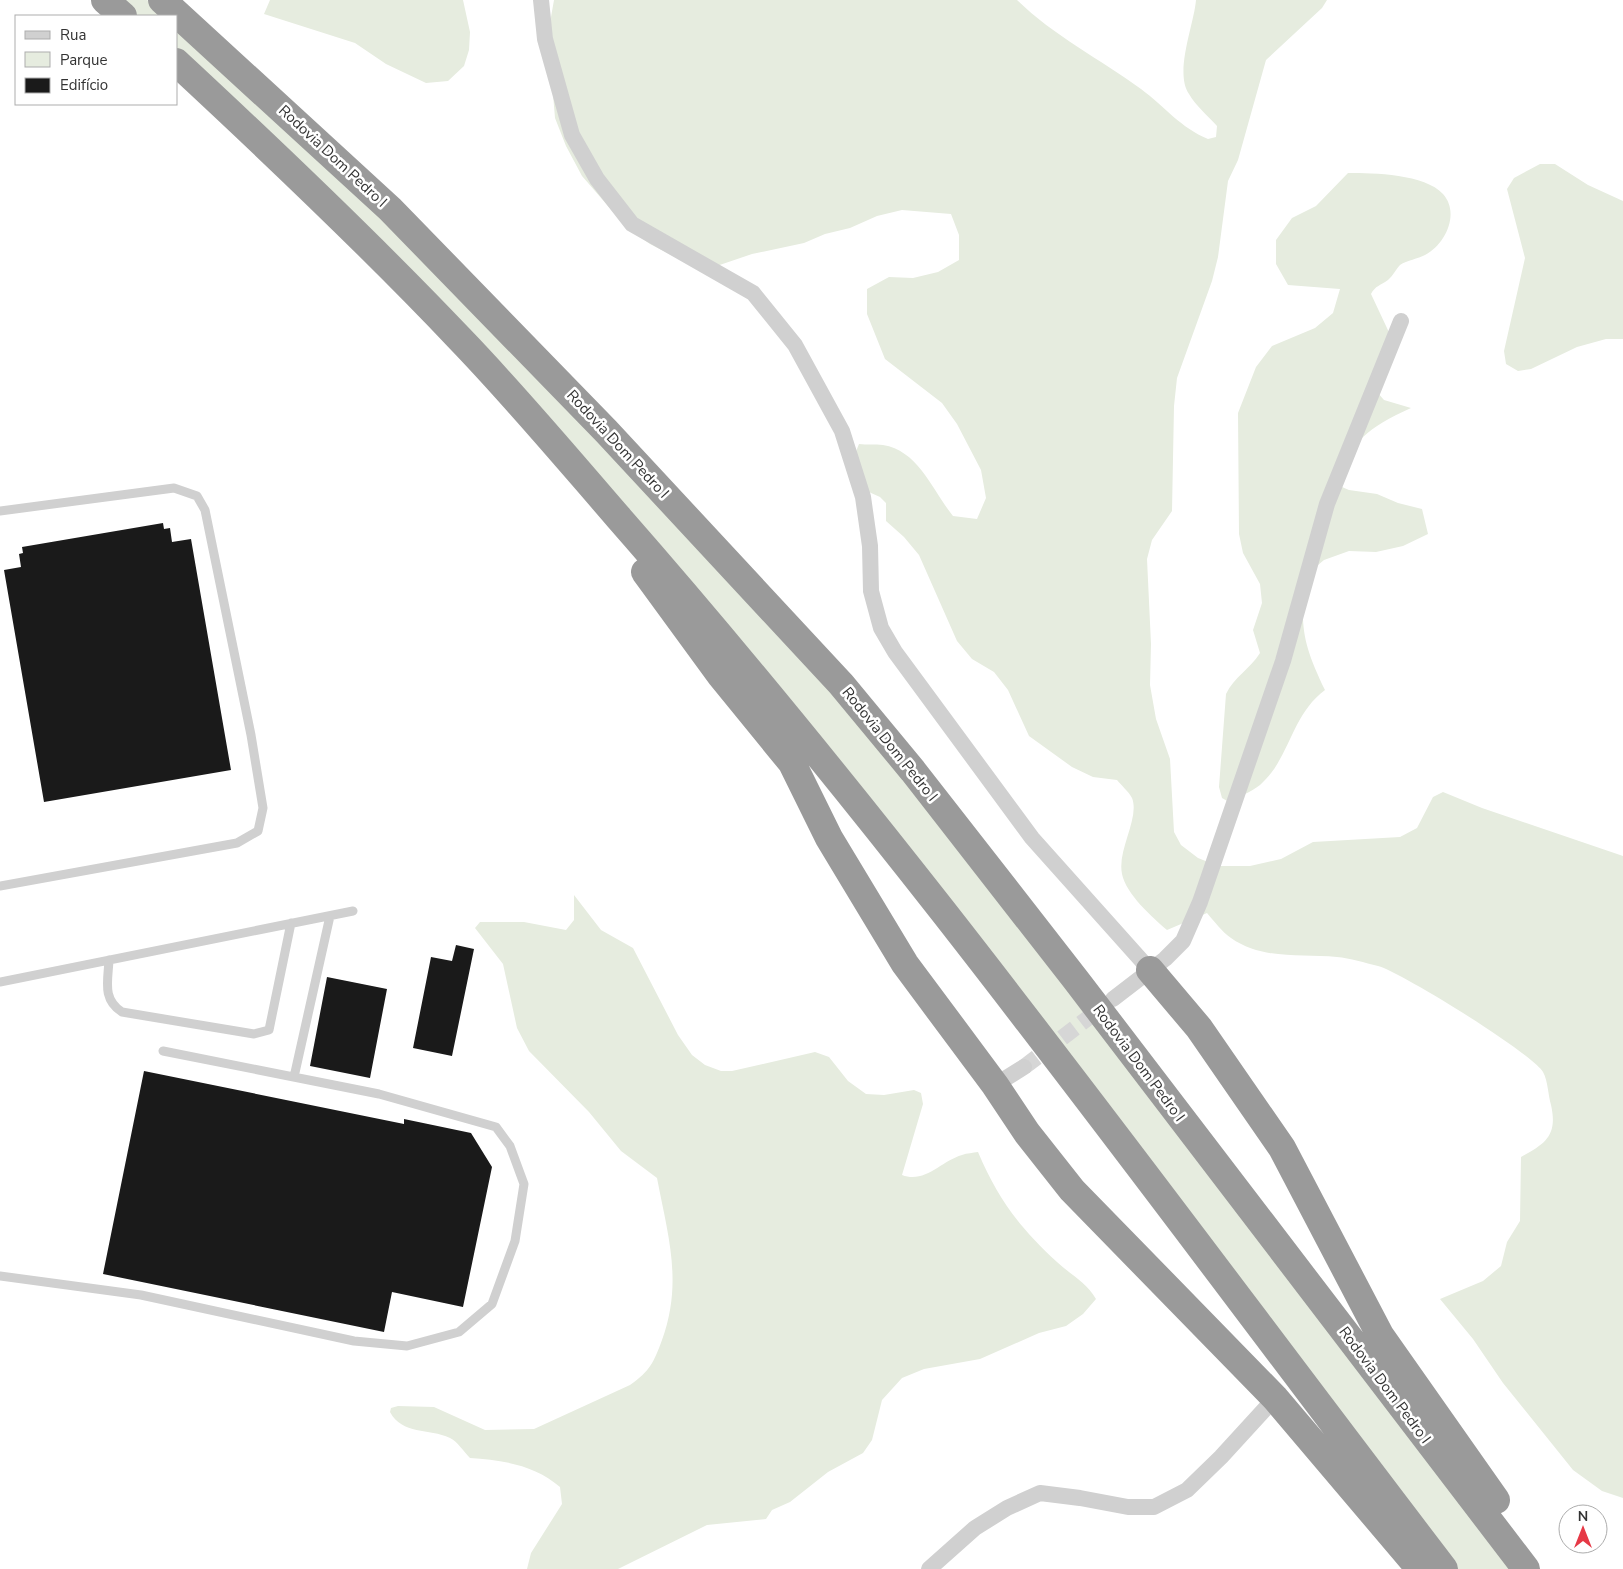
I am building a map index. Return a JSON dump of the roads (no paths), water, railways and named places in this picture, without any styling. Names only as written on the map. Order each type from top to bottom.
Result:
[{"type":"highway","points":[[104,0],[122,15]]},
{"type":"highway","name":"Rodovia Dom Pedro I","points":[[162,0],[397,216],[606,431],[841,684],[913,771],[1076,980],[1526,1569]]},
{"type":"highway","points":[[178,64],[374,252],[463,342],[712,625],[830,768],[1152,1181],[1444,1569]]},
{"type":"highway","points":[[463,342],[633,555],[722,676],[792,763],[829,838],[905,964],[995,1085],[1027,1133],[1072,1190],[1275,1398],[1420,1569]]},
{"type":"highway","points":[[1150,970],[1199,1028],[1261,1116],[1282,1148],[1380,1335],[1544,1569]]},
{"type":"street","points":[[542,0],[545,39],[572,135],[596,179],[632,224],[753,293],[795,345],[842,431],[864,498],[870,546],[870,591],[881,628],[895,652],[1032,838],[1150,970]]},
{"type":"street","points":[[1113,999],[1183,941],[1200,902],[1283,661],[1327,504],[1401,321]]},
{"type":"street","points":[[995,1085],[1024,1067]]},
{"type":"street","points":[[929,1569],[975,1528],[1007,1508],[1040,1493],[1128,1507],[1154,1507],[1187,1490],[1221,1457],[1275,1398]]},
{"type":"lane","points":[[0,511],[174,488],[197,496],[205,510],[251,736],[263,808],[258,831],[238,843],[0,886]]},
{"type":"lane","points":[[0,982],[352,911]]},
{"type":"lane","points":[[294,1076],[330,916]]},
{"type":"lane","points":[[110,960],[106,995],[113,1006],[122,1012],[254,1034],[262,1033],[269,1030],[291,923]]},
{"type":"lane","points":[[0,1276],[141,1295],[354,1340],[407,1346],[459,1332],[492,1304],[515,1241],[524,1184],[510,1146],[496,1127],[379,1094],[163,1051]]},
{"type":"tunnel","points":[[1024,1067],[1105,1005]]}]
